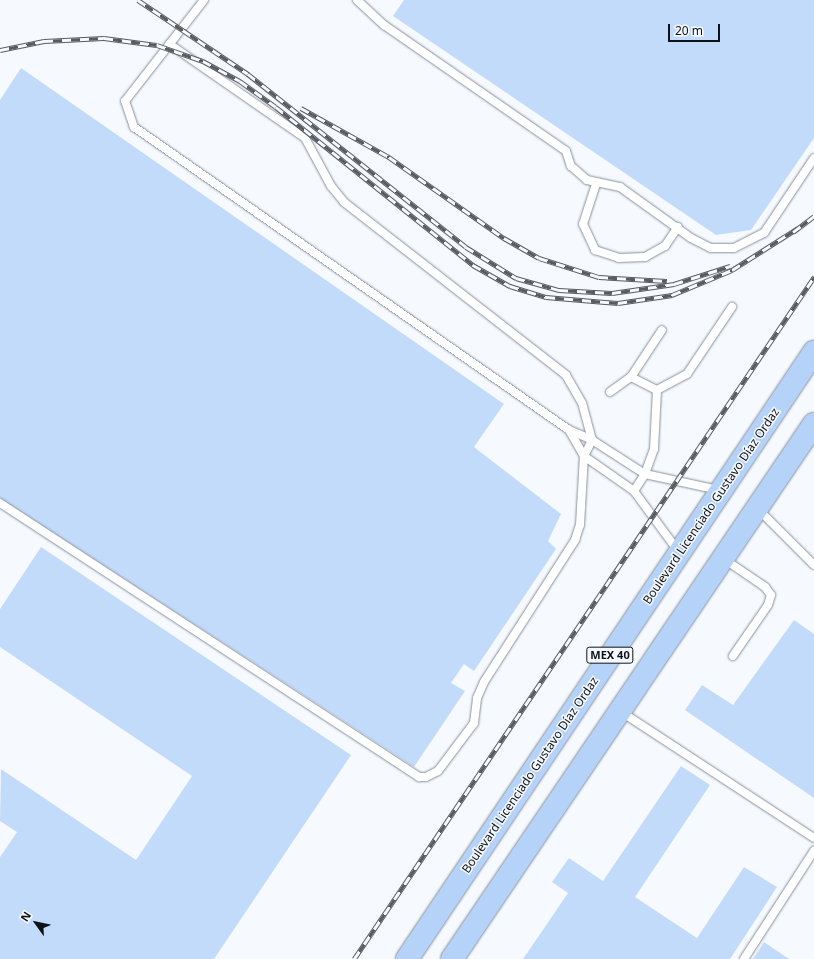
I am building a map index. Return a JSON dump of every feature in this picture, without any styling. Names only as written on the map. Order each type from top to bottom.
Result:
[{"type":"main road","name":"Boulevard Licenciado Gustavo Díaz Ordaz","points":[[407,959],[720,490],[814,352]]},
{"type":"main road","name":"MEX 40","points":[[452,959],[814,424]]},
{"type":"lane","points":[[204,0],[125,101],[134,127],[569,430],[592,440],[645,474],[720,490]]},
{"type":"lane","points":[[357,0],[384,25],[566,151],[571,166],[596,184],[620,187],[711,248],[723,250],[750,243],[771,225],[814,158]]},
{"type":"lane","points":[[0,503],[414,775],[426,778],[445,764],[474,723],[477,698],[484,682],[575,540],[580,525],[584,456],[592,440],[582,403],[566,375],[344,202],[331,186],[305,138],[169,44]]},
{"type":"lane","points":[[596,184],[583,224],[595,250],[619,258],[645,257],[666,246],[678,227]]},
{"type":"lane","points":[[657,390],[687,374],[732,307]]},
{"type":"lane","points":[[610,392],[631,377],[662,330]]},
{"type":"lane","points":[[631,377],[657,390]]},
{"type":"lane","points":[[634,492],[645,474],[654,448],[657,390]]},
{"type":"lane","points":[[569,430],[584,456],[634,492],[679,553]]},
{"type":"lane","points":[[758,508],[814,565]]},
{"type":"lane","points":[[723,558],[765,587],[770,595],[768,605],[734,656]]},
{"type":"lane","points":[[620,710],[814,838]]},
{"type":"lane","points":[[744,959],[814,850]]},
{"type":"building","points":[[404,0],[814,0],[814,138],[751,230],[716,235],[393,16]]},
{"type":"building","points":[[21,68],[504,404],[474,447],[561,514],[548,541],[556,549],[474,671],[464,664],[451,683],[465,691],[414,767],[0,498],[0,100]]},
{"type":"building","points":[[41,547],[351,755],[214,959],[0,959],[0,857],[17,832],[0,821],[1,769],[136,860],[192,776],[0,647],[0,609]]},
{"type":"building","points":[[794,620],[814,634],[814,798],[685,710],[702,685],[733,705]]},
{"type":"building","points":[[681,766],[710,785],[635,897],[697,938],[744,867],[777,887],[730,959],[523,959],[568,893],[552,882],[569,858],[603,881]]},
{"type":"building","points":[[764,942],[789,959],[753,959]]},
{"type":"railway","points":[[138,0],[248,74],[466,247],[516,278],[559,290],[612,293],[674,284],[730,266]]},
{"type":"railway","points":[[0,50],[44,41],[104,38],[157,45],[203,61],[240,81],[276,107],[473,265],[510,286],[546,297],[618,303],[672,295],[732,270],[798,228]]},
{"type":"railway","points":[[301,108],[389,157],[504,238],[539,258],[599,277],[667,281]]},
{"type":"railway","points":[[793,232],[814,216]]},
{"type":"railway","points":[[354,959],[814,277]]}]
